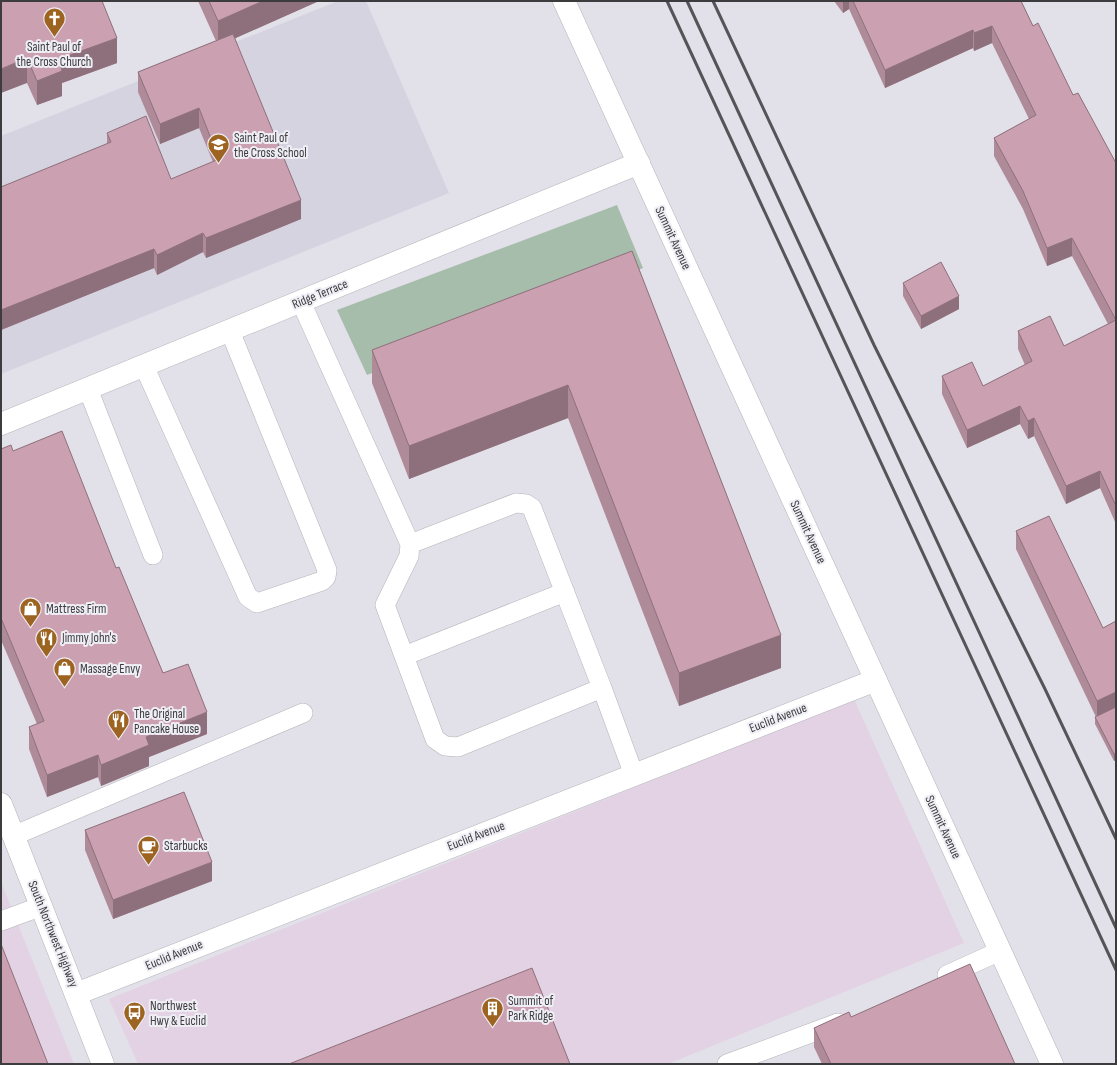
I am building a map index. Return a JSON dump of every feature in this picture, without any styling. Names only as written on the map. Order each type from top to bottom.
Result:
[{"type":"street","name":"Summit Avenue","points":[[564,1],[1052,1064]]},
{"type":"street","name":"Ridge Terrace","points":[[1,424],[639,163]]},
{"type":"street","name":"Euclid Avenue","points":[[76,994],[876,680]]},
{"type":"street","name":"South Northwest Highway","points":[[1,804],[104,1064]]},
{"type":"lane","points":[[301,302],[410,544],[409,556],[385,605],[435,739],[445,746],[458,747],[602,688]]},
{"type":"lane","points":[[144,366],[248,597],[257,602],[322,581],[326,577],[327,570],[230,331]]},
{"type":"lane","points":[[88,389],[153,555]]},
{"type":"lane","points":[[410,544],[516,503],[526,504],[532,508],[634,775]]},
{"type":"lane","points":[[404,656],[565,592]]},
{"type":"lane","points":[[13,836],[303,713]]},
{"type":"lane","points":[[1,921],[42,906]]},
{"type":"lane","points":[[928,984],[1000,951]]},
{"type":"lane","points":[[727,1064],[854,1016]]},
{"type":"shaded area","name":"Saint Paul of the Cross School","points":[[338,1],[366,1],[449,193],[1,374],[1,136]]},
{"type":"shaded area","name":"Summit of Park Ridge","points":[[854,699],[964,943],[668,1064],[138,1064],[109,999]]},
{"type":"shaded area","points":[[1,882],[74,1064],[1,1064]]},
{"type":"green space","points":[[617,205],[643,268],[367,375],[337,310]]},
{"type":"building","name":"Saint Paul of the Cross Church","points":[[1,1],[102,1],[117,38],[59,59],[62,71],[37,81],[27,58],[1,69]]},
{"type":"building","points":[[209,1],[263,1],[218,21]]},
{"type":"building","points":[[853,1],[1021,1],[1033,26],[1038,23],[1073,95],[1078,93],[1116,163],[1116,320],[1072,238],[1047,248],[1023,191],[994,138],[1036,115],[992,26],[974,33],[973,30],[885,70]]},
{"type":"building","points":[[233,34],[301,200],[206,238],[203,233],[157,255],[154,249],[1,310],[1,187],[111,142],[107,133],[146,116],[171,179],[219,159],[199,108],[160,124],[138,72]]},
{"type":"building","points":[[632,251],[781,635],[679,673],[568,385],[409,446],[372,350]]},
{"type":"building","points":[[941,262],[959,296],[921,316],[903,283]]},
{"type":"building","points":[[1050,316],[1064,346],[1116,320],[1116,506],[1100,471],[1066,486],[1034,418],[1028,421],[1020,406],[967,430],[942,376],[972,362],[983,386],[1032,361],[1018,331]]},
{"type":"building","points":[[62,431],[116,568],[119,567],[163,673],[188,664],[207,712],[146,737],[149,745],[101,765],[98,755],[47,775],[29,727],[44,721],[1,618],[1,449],[11,445],[13,451]]},
{"type":"building","points":[[1049,516],[1103,628],[1116,621],[1116,692],[1097,701],[1016,531]]},
{"type":"building","points":[[1116,707],[1116,753],[1114,754],[1095,717]]},
{"type":"building","name":"Starbucks","points":[[184,792],[212,862],[113,900],[85,830]]},
{"type":"building","points":[[1,944],[48,1064],[1,1064]]},
{"type":"building","points":[[970,964],[1015,1064],[831,1064],[814,1028],[849,1012],[851,1017]]},
{"type":"building","points":[[532,968],[570,1064],[289,1064]]},
{"type":"railway","points":[[667,1],[1116,970]]},
{"type":"railway","points":[[687,1],[1116,928]]},
{"type":"railway","points":[[713,1],[874,345],[1045,689],[1116,839]]},
{"type":"place","name":"Saint Paul of the Cross Church","points":[[54,38]]},
{"type":"place","name":"Saint Paul of the Cross School","points":[[219,164]]},
{"type":"place","name":"Mattress Firm","points":[[30,628]]},
{"type":"place","name":"Jimmy John's","points":[[46,658]]},
{"type":"place","name":"Massage Envy","points":[[65,688]]},
{"type":"place","name":"The Original Pancake House","points":[[118,740]]},
{"type":"place","name":"Starbucks","points":[[149,866]]},
{"type":"place","name":"Summit of Park Ridge","points":[[493,1028]]},
{"type":"place","name":"Northwest Hwy & Euclid","points":[[134,1032]]}]
